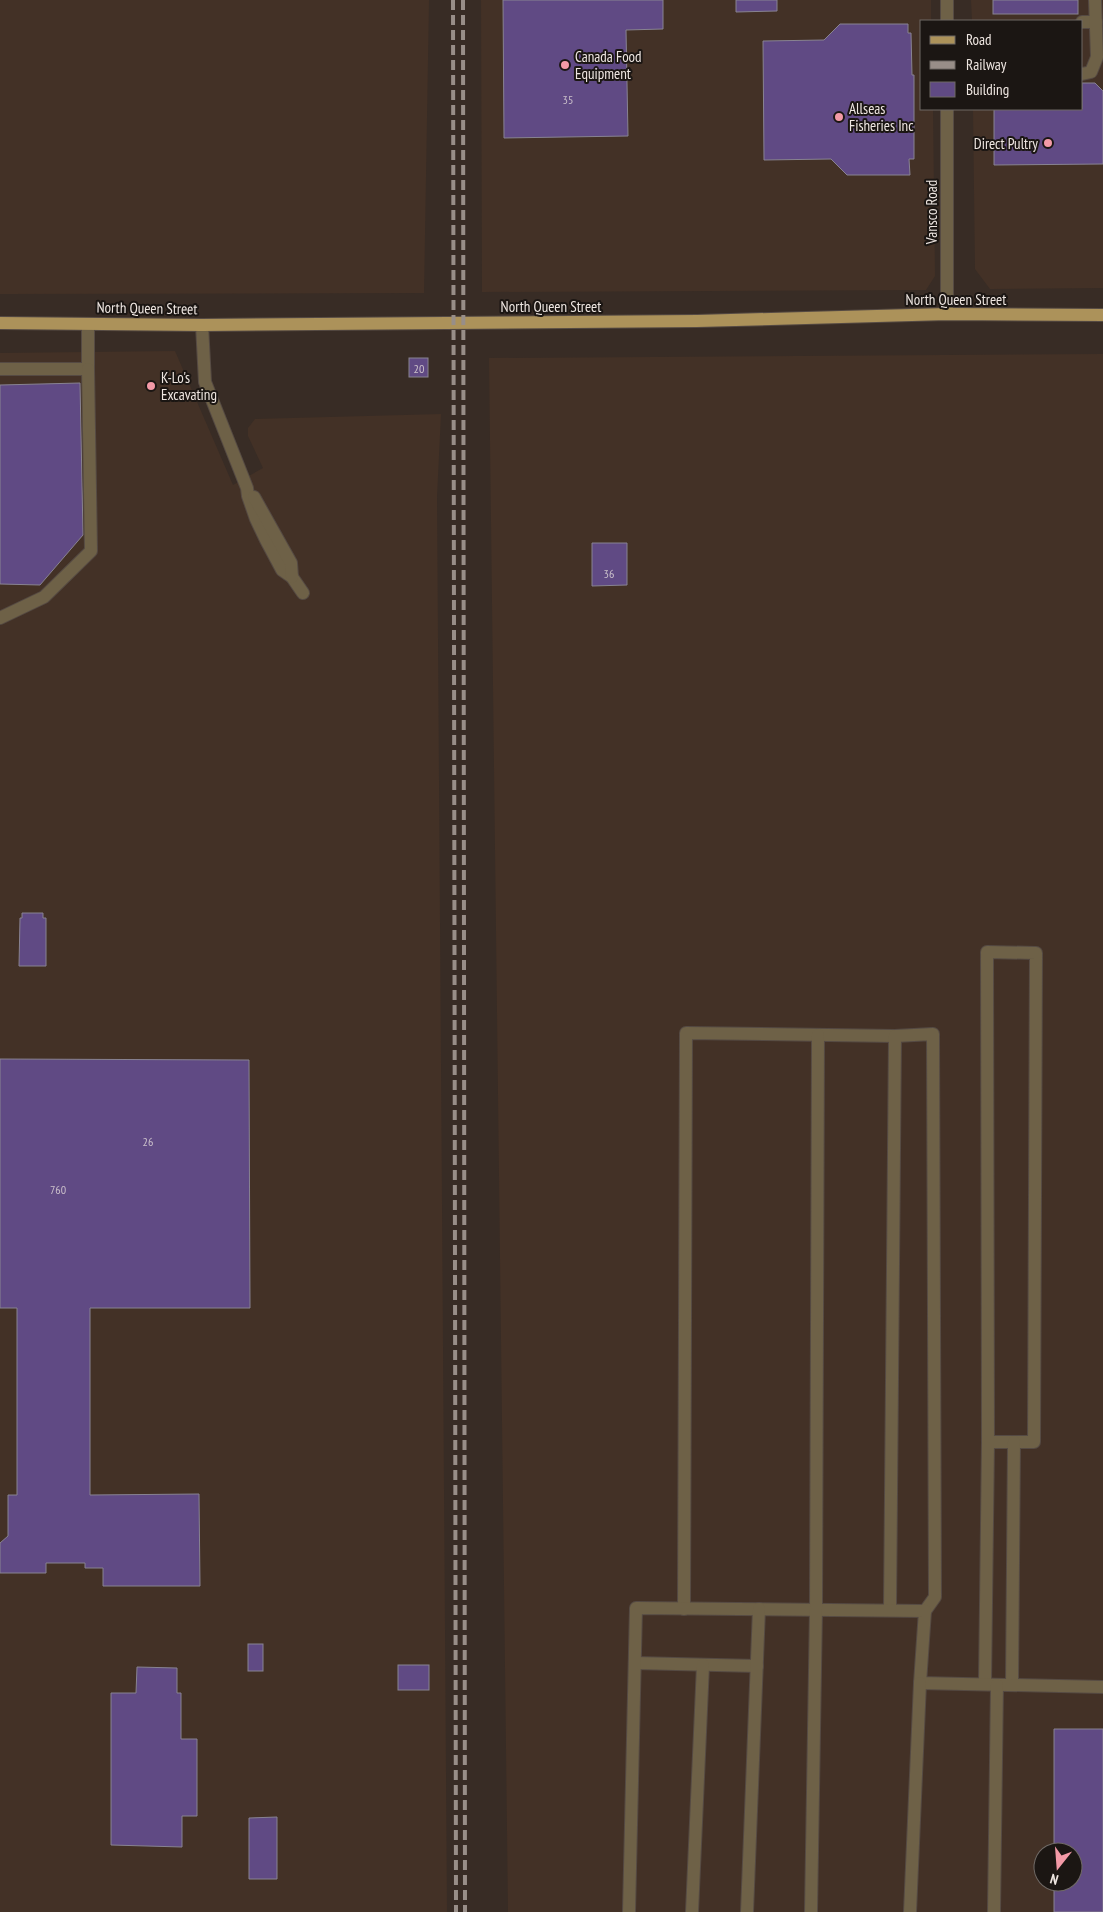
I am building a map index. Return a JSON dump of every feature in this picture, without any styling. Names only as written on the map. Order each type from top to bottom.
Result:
[{"type":"main road","name":"North Queen Street","points":[[0,323],[202,325],[697,321],[948,314],[1103,315]]},
{"type":"street","points":[[947,0],[947,20]]},
{"type":"street","points":[[1083,74],[1091,72],[1097,57],[1095,0]]},
{"type":"street","points":[[1083,22],[1096,22]]},
{"type":"street","name":"Vansco Road","points":[[947,110],[948,314]]},
{"type":"street","points":[[0,618],[44,597],[90,552],[88,324]]},
{"type":"street","points":[[202,325],[205,382],[247,488],[252,493],[291,563],[292,577],[303,593]]},
{"type":"street","points":[[0,369],[88,369]]},
{"type":"street","points":[[988,1442],[1034,1442],[1036,953],[988,952],[988,1442],[994,1912]]},
{"type":"street","points":[[684,1609],[686,1033],[895,1036],[933,1034],[935,1598],[924,1611],[910,1912]]},
{"type":"street","points":[[811,1912],[816,1609],[818,1035]]},
{"type":"street","points":[[890,1609],[895,1036]]},
{"type":"street","points":[[1012,1685],[1014,1442]]},
{"type":"street","points":[[629,1912],[636,1608],[890,1609],[924,1611]]},
{"type":"street","points":[[747,1912],[759,1609]]},
{"type":"street","points":[[635,1663],[757,1666]]},
{"type":"street","points":[[692,1912],[703,1665]]},
{"type":"street","points":[[920,1683],[1103,1687]]},
{"type":"shaded area","points":[[0,0],[429,0],[424,293],[0,294]]},
{"type":"shaded area","points":[[481,0],[931,0],[931,20],[920,20],[920,110],[933,110],[935,276],[926,290],[482,292]]},
{"type":"shaded area","points":[[971,0],[1103,0],[1103,288],[990,289],[975,269],[973,110],[1083,110],[1083,20],[972,20]]},
{"type":"shaded area","points":[[175,351],[233,485],[263,468],[248,436],[248,428],[255,419],[441,414],[437,497],[447,1912],[0,1912],[0,353]]},
{"type":"shaded area","points":[[1103,354],[1103,1912],[508,1912],[489,358]]},
{"type":"building","name":"Canada Food Equipment","points":[[503,0],[663,0],[663,29],[626,30],[628,136],[504,138]]},
{"type":"building","points":[[736,0],[777,0],[777,11],[736,12]]},
{"type":"building","points":[[993,0],[1078,0],[1078,14],[993,14]]},
{"type":"building","name":"Allseas Fisheries Inc","points":[[840,24],[908,24],[908,33],[911,33],[912,75],[914,75],[914,159],[909,159],[910,175],[847,175],[831,159],[764,160],[763,41],[824,40]]},
{"type":"building","name":"Direct Pultry","points":[[1083,83],[1095,83],[1103,91],[1103,164],[994,165],[994,110],[1083,110]]},
{"type":"building","points":[[409,358],[428,358],[428,377],[409,377]]},
{"type":"building","points":[[80,383],[83,535],[40,585],[0,584],[0,385]]},
{"type":"building","points":[[592,543],[627,543],[627,585],[592,586]]},
{"type":"building","points":[[22,913],[43,913],[43,918],[46,918],[46,966],[19,966],[20,918],[22,918]]},
{"type":"building","points":[[0,1059],[249,1060],[250,1308],[90,1308],[90,1495],[199,1494],[200,1586],[103,1586],[103,1568],[85,1568],[85,1563],[46,1563],[46,1573],[0,1573],[0,1543],[8,1536],[8,1495],[17,1495],[17,1308],[0,1308]]},
{"type":"building","points":[[248,1644],[263,1644],[263,1671],[248,1671]]},
{"type":"building","points":[[398,1665],[429,1665],[429,1690],[398,1690]]},
{"type":"building","points":[[137,1667],[177,1668],[177,1693],[181,1693],[181,1739],[197,1739],[197,1816],[182,1816],[182,1847],[111,1845],[111,1693],[136,1693]]},
{"type":"building","points":[[1054,1729],[1103,1729],[1103,1912],[1054,1912],[1054,1892],[1083,1892],[1083,1842],[1054,1842]]},
{"type":"building","points":[[277,1817],[277,1879],[249,1879],[249,1818]]},
{"type":"railway","points":[[453,0],[456,1912]]},
{"type":"railway","points":[[463,0],[465,1912]]},
{"type":"place","name":"Canada Food Equipment","points":[[565,65]]},
{"type":"place","name":"Allseas Fisheries Inc","points":[[839,117]]},
{"type":"place","name":"Direct Pultry","points":[[1048,143]]},
{"type":"place","name":"K-Lo's Excavating","points":[[151,386]]}]
